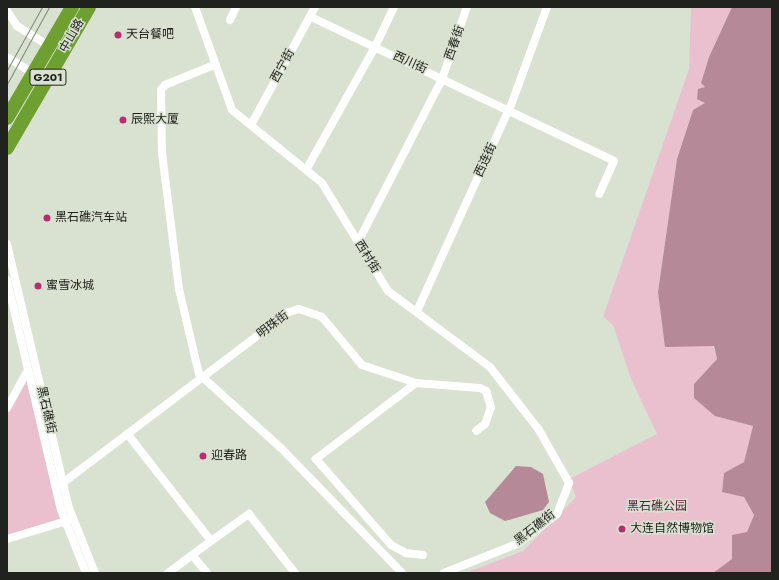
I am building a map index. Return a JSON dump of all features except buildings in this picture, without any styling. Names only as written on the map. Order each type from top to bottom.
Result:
[{"type":"highway","name":"中山路","points":[[9,115],[72,7]]},
{"type":"highway","name":"中山路","points":[[7,148],[89,7]]},
{"type":"highway","points":[[7,133],[9,115]]},
{"type":"street","name":"西村街","points":[[195,7],[229,106],[322,183],[388,291],[417,311],[490,367],[539,430],[570,487]]},
{"type":"street","points":[[230,20],[236,7]]},
{"type":"street","points":[[306,170],[376,47],[394,7]]},
{"type":"street","name":"西春街","points":[[358,242],[442,79],[467,7]]},
{"type":"street","name":"西连街","points":[[417,311],[509,110],[548,7]]},
{"type":"street","name":"西川街","points":[[312,10],[376,47],[614,161],[599,194]]},
{"type":"street","name":"西宁街","points":[[251,125],[312,10]]},
{"type":"street","points":[[7,11],[17,26],[49,46]]},
{"type":"street","points":[[7,57],[33,73]]},
{"type":"street","points":[[214,65],[165,85],[161,90],[162,153],[179,289],[203,380],[281,448],[402,573]]},
{"type":"street","name":"黑石礁街","points":[[7,244],[63,483],[69,520],[86,573]]},
{"type":"street","name":"黑石礁街","points":[[7,280],[56,488],[69,520],[95,573]]},
{"type":"street","name":"明珠街","points":[[56,488],[129,436],[289,312],[299,309],[322,317],[362,365],[416,383],[480,388],[489,398],[489,414],[476,431]]},
{"type":"street","points":[[7,408],[28,370]]},
{"type":"street","points":[[416,383],[316,458],[391,545],[406,554],[423,555]]},
{"type":"street","points":[[129,436],[211,541]]},
{"type":"street","name":"黑石礁街","points":[[444,573],[519,543],[557,514],[570,487]]},
{"type":"street","points":[[168,573],[249,514],[296,573]]},
{"type":"street","points":[[7,539],[69,520]]},
{"type":"street","points":[[192,555],[206,573]]},
{"type":"green space","name":"黑石礁公园","points":[[691,7],[732,7],[709,57],[701,83],[705,87],[698,89],[706,103],[693,110],[677,159],[658,292],[713,346],[717,359],[694,384],[715,416],[753,426],[744,462],[724,473],[722,491],[744,497],[754,515],[747,532],[732,559],[713,573],[465,573],[523,551],[576,497],[569,479],[657,434],[631,379],[613,325],[603,317],[689,69]]},
{"type":"green space","points":[[27,376],[61,519],[7,535],[7,414]]},
{"type":"shaded area","points":[[732,7],[772,7],[772,573],[713,573],[732,559],[732,535],[747,532],[754,515],[744,497],[722,492],[724,473],[744,462],[753,426],[715,416],[694,398],[694,384],[717,359],[714,346],[665,347],[658,292],[677,159],[693,110],[705,103],[697,99],[698,89],[705,87],[701,83],[709,57]]},
{"type":"shaded area","points":[[516,466],[531,467],[543,474],[549,502],[543,510],[505,521],[490,513],[485,502]]},
{"type":"tram line","points":[[7,70],[42,7]]},
{"type":"tram line","points":[[7,84],[49,7]]},
{"type":"place","name":"天台餐吧","points":[[118,35]]},
{"type":"place","name":"辰熙大厦","points":[[123,120]]},
{"type":"place","name":"黑石礁汽车站","points":[[47,218]]},
{"type":"place","name":"蜜雪冰城","points":[[38,286]]},
{"type":"place","name":"迎春路","points":[[203,456]]},
{"type":"place","name":"大连自然博物馆","points":[[622,529]]}]
